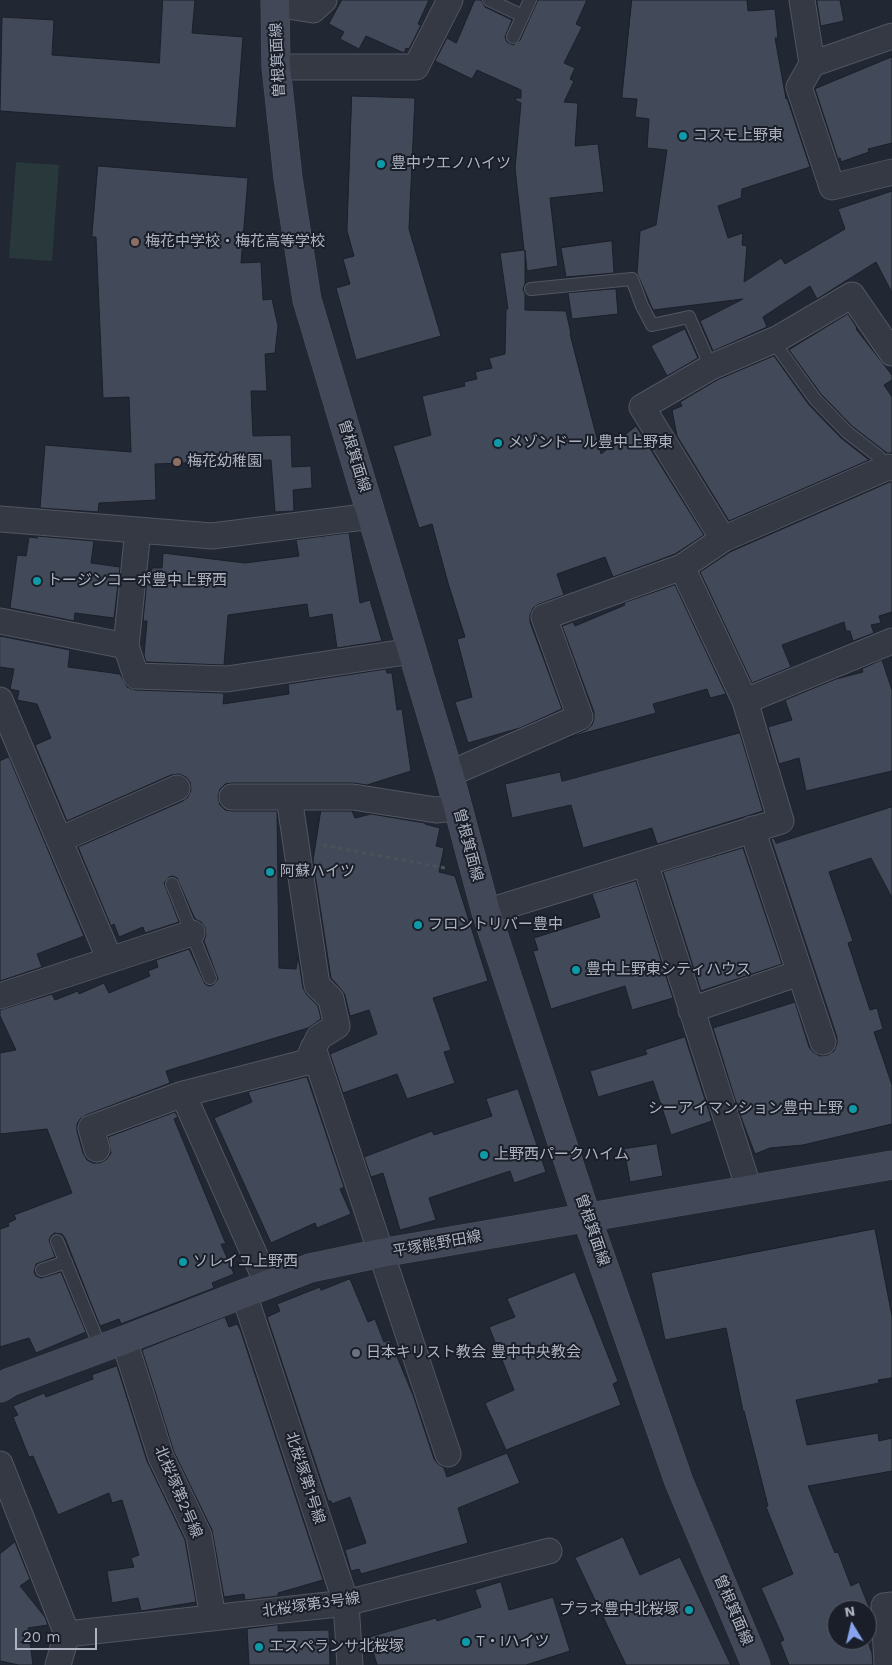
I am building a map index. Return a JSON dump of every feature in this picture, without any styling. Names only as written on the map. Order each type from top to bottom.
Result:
[{"type":"street","points":[[275,2],[314,10],[324,0]]},
{"type":"street","points":[[276,67],[416,67],[450,0]]},
{"type":"street","points":[[802,0],[812,64],[799,87],[832,187],[892,172]]},
{"type":"street","name":"曽根箕面線","points":[[275,2],[276,67],[288,178],[307,300],[449,774],[486,912],[587,1218],[679,1482],[756,1665]]},
{"type":"street","points":[[812,64],[892,36]]},
{"type":"street","points":[[723,539],[642,407],[711,367],[773,341],[852,295],[892,353]]},
{"type":"street","points":[[449,774],[580,716],[544,617],[682,568],[723,539],[890,467]]},
{"type":"street","points":[[0,522],[212,536],[372,516]]},
{"type":"street","points":[[138,530],[126,646],[136,676],[227,679],[412,651]]},
{"type":"street","points":[[486,912],[780,821],[746,701],[682,568]]},
{"type":"street","points":[[0,620],[126,646]]},
{"type":"street","points":[[746,701],[892,641]]},
{"type":"street","points":[[0,700],[110,960]]},
{"type":"street","points":[[60,840],[177,788]]},
{"type":"street","points":[[232,797],[353,797],[436,810],[458,808]]},
{"type":"street","points":[[97,1149],[91,1128],[183,1094],[307,1062],[319,1037],[336,1026],[331,999],[317,985],[289,797]]},
{"type":"street","points":[[752,829],[823,1042]]},
{"type":"street","points":[[645,863],[749,1189]]},
{"type":"street","points":[[0,996],[192,932]]},
{"type":"street","points":[[691,1010],[799,973]]},
{"type":"street","points":[[314,1048],[448,1454]]},
{"type":"street","name":"北桜塚第1号線","points":[[183,1094],[256,1290],[346,1603],[350,1665]]},
{"type":"street","name":"平塚熊野田線","points":[[0,1388],[10,1382],[112,1345],[310,1268],[892,1165]]},
{"type":"street","name":"北桜塚第2号線","points":[[112,1345],[161,1457],[199,1536],[214,1618]]},
{"type":"street","points":[[0,1464],[67,1634],[58,1665]]},
{"type":"street","name":"北桜塚第3号線","points":[[67,1634],[346,1603],[549,1552]]},
{"type":"street","points":[[887,1665],[884,1606],[892,1604]]},
{"type":"lane","points":[[488,0],[523,16]]},
{"type":"lane","points":[[513,37],[530,0]]},
{"type":"lane","points":[[531,289],[632,279],[642,306],[652,325],[689,317],[711,367]]},
{"type":"lane","points":[[773,341],[815,399],[847,432],[890,467]]},
{"type":"lane","points":[[172,884],[210,978]]},
{"type":"lane","points":[[57,1241],[66,1262],[112,1345]]},
{"type":"lane","points":[[42,1270],[66,1262]]},
{"type":"path","points":[[296,840],[456,870],[474,865]]},
{"type":"shaded area","points":[[16,162],[59,165],[52,261],[9,258]]},
{"type":"building","points":[[163,0],[195,0],[192,33],[243,37],[236,128],[0,111],[2,17],[54,20],[52,55],[159,63]]},
{"type":"building","points":[[342,0],[429,0],[418,24],[421,25],[409,49],[406,48],[404,53],[366,36],[359,49],[340,39],[344,32],[329,24]]},
{"type":"building","points":[[475,0],[481,0],[485,7],[512,20],[505,37],[507,42],[513,45],[520,40],[538,0],[587,0],[576,24],[582,27],[564,63],[575,68],[570,79],[574,81],[564,102],[578,103],[575,146],[598,144],[604,192],[550,198],[558,266],[527,271],[525,250],[525,284],[523,289],[525,294],[525,310],[566,311],[570,334],[601,454],[636,426],[704,535],[675,554],[613,577],[605,557],[557,574],[564,595],[533,608],[530,622],[562,709],[520,728],[468,743],[455,702],[472,697],[457,639],[465,637],[432,524],[419,528],[393,446],[431,435],[422,396],[465,386],[464,382],[477,379],[475,372],[492,368],[489,358],[505,354],[506,309],[508,309],[500,253],[524,250],[515,168],[521,103],[515,100],[516,98],[521,98],[521,90],[477,70],[472,79],[435,61],[447,38],[456,43]]},
{"type":"building","points":[[632,0],[747,0],[748,11],[775,9],[778,38],[775,38],[786,99],[810,167],[742,189],[741,198],[718,206],[728,238],[743,233],[742,245],[747,246],[744,282],[781,258],[785,264],[845,229],[838,209],[892,191],[892,293],[876,262],[817,299],[810,286],[763,317],[767,327],[713,351],[700,321],[743,299],[653,310],[637,273],[640,231],[656,225],[667,150],[647,148],[649,119],[635,117],[637,99],[622,98]]},
{"type":"building","points":[[817,0],[840,0],[844,21],[821,26]]},
{"type":"building","points":[[892,57],[892,143],[868,149],[869,152],[841,162],[840,158],[838,159],[815,89]]},
{"type":"building","name":"豊中ウエノハイツ","points":[[352,96],[415,98],[409,229],[441,336],[356,360],[336,288],[350,284],[343,259],[354,256],[347,231]]},
{"type":"building","points":[[98,166],[248,178],[241,263],[261,262],[263,300],[272,299],[278,326],[275,353],[265,354],[267,391],[251,391],[253,436],[291,435],[292,467],[311,466],[312,488],[293,490],[294,511],[275,512],[271,460],[155,464],[156,500],[99,503],[98,512],[40,508],[45,445],[131,452],[129,397],[103,398],[96,237],[92,237]]},
{"type":"building","points":[[612,241],[614,273],[566,277],[561,248]]},
{"type":"building","points":[[616,289],[618,314],[572,319],[568,293]]},
{"type":"building","points":[[848,314],[856,329],[892,375],[892,380],[884,385],[892,397],[892,453],[887,453],[852,426],[821,394],[789,350]]},
{"type":"building","points":[[685,329],[698,358],[667,376],[651,346]]},
{"type":"building","points":[[774,356],[809,405],[841,438],[869,460],[729,521],[677,436],[672,410],[682,406],[680,402],[717,380]]},
{"type":"building","points":[[892,482],[892,612],[879,616],[881,623],[871,625],[874,633],[853,641],[850,631],[846,631],[844,622],[782,645],[791,667],[752,683],[700,572],[730,552]]},
{"type":"building","points":[[349,533],[360,603],[370,600],[382,641],[337,648],[332,614],[309,618],[307,604],[228,615],[224,665],[146,662],[144,655],[147,621],[143,621],[148,570],[162,568],[163,553],[245,563],[299,556],[296,540]]},
{"type":"building","points":[[37,536],[94,541],[91,563],[120,567],[114,618],[75,613],[74,621],[10,608],[17,555],[26,556],[29,537],[37,538]]},
{"type":"building","points":[[675,585],[726,694],[710,698],[707,689],[653,704],[656,713],[567,738],[586,730],[592,725],[594,712],[562,626],[573,622],[575,626],[625,605],[624,603]]},
{"type":"building","points":[[0,636],[70,650],[68,667],[120,674],[127,687],[135,690],[222,693],[224,695],[223,704],[289,694],[288,684],[386,669],[387,673],[392,673],[397,710],[402,709],[411,771],[367,785],[353,783],[232,783],[225,784],[220,789],[218,797],[220,805],[225,810],[277,811],[279,968],[296,969],[298,956],[303,988],[318,1006],[321,1019],[308,1028],[166,1071],[170,1083],[80,1119],[77,1124],[77,1131],[83,1153],[87,1160],[93,1163],[100,1163],[107,1159],[111,1153],[108,1137],[175,1112],[178,1117],[174,1119],[226,1244],[221,1244],[234,1274],[212,1283],[214,1288],[121,1324],[119,1319],[100,1326],[65,1238],[62,1234],[54,1233],[49,1240],[55,1257],[36,1264],[34,1272],[36,1276],[41,1278],[61,1272],[86,1332],[36,1353],[29,1338],[0,1347],[0,1229],[9,1226],[8,1223],[16,1219],[14,1215],[72,1193],[47,1129],[0,1134],[0,1053],[16,1050],[0,1016],[0,1010],[52,994],[55,1000],[78,991],[79,994],[104,983],[109,993],[150,976],[148,971],[158,967],[156,960],[189,949],[205,984],[213,985],[218,979],[204,941],[206,935],[205,928],[201,922],[195,919],[177,878],[169,877],[164,883],[179,922],[145,933],[143,927],[119,937],[114,924],[111,926],[78,847],[183,801],[188,797],[191,790],[190,782],[186,777],[179,774],[171,775],[67,821],[35,745],[51,738],[37,704],[17,700],[19,691],[10,689],[14,669],[0,667]]},
{"type":"building","points":[[882,660],[892,690],[892,771],[806,791],[799,758],[779,764],[768,727],[792,720],[785,700],[836,679],[863,672],[862,669]]},
{"type":"building","points":[[740,733],[763,811],[657,844],[652,828],[583,848],[571,805],[512,818],[505,784],[560,772],[562,781]]},
{"type":"building","points":[[9,757],[84,936],[37,954],[42,967],[0,981],[0,761]]},
{"type":"building","points":[[892,807],[892,898],[871,858],[829,872],[853,941],[848,943],[870,1010],[877,1008],[883,1029],[874,1032],[892,1085],[892,1124],[803,1145],[770,1148],[755,1154],[739,1112],[713,1028],[795,1002],[809,1047],[813,1052],[820,1056],[828,1055],[834,1051],[837,1044],[837,1037],[771,839],[774,838],[776,843]]},
{"type":"building","points":[[321,811],[352,811],[355,818],[371,814],[425,823],[440,828],[436,846],[444,848],[439,872],[455,876],[488,981],[433,998],[451,1050],[444,1052],[455,1083],[407,1099],[397,1074],[343,1093],[330,1054],[377,1034],[369,1010],[350,1016],[345,995],[331,978],[313,861]]},
{"type":"building","points":[[743,848],[782,964],[701,991],[663,872]]},
{"type":"building","points":[[636,881],[673,998],[632,1010],[625,986],[551,1009],[533,951],[538,950],[534,938],[600,917],[592,894]]},
{"type":"building","points":[[685,1037],[712,1121],[671,1135],[653,1081],[598,1097],[590,1071],[647,1054],[645,1050]]},
{"type":"building","points":[[307,1077],[344,1187],[340,1189],[351,1214],[317,1228],[315,1223],[271,1243],[214,1118],[252,1102],[248,1092]]},
{"type":"building","name":"上野西パークハイム","points":[[518,1089],[546,1172],[514,1183],[510,1171],[429,1198],[436,1220],[400,1230],[383,1173],[371,1177],[364,1157],[432,1131],[434,1135],[492,1116],[486,1099]]},
{"type":"building","points":[[657,1144],[663,1176],[630,1182],[624,1149]]},
{"type":"building","points":[[875,1229],[892,1316],[892,1378],[878,1380],[879,1383],[796,1400],[807,1445],[878,1433],[879,1441],[892,1438],[892,1471],[808,1486],[835,1553],[838,1552],[851,1586],[859,1582],[866,1600],[827,1600],[827,1650],[871,1650],[873,1665],[789,1665],[780,1642],[784,1640],[761,1588],[793,1574],[766,1507],[768,1506],[743,1411],[726,1328],[665,1340],[651,1273]]},
{"type":"building","points":[[575,1272],[618,1381],[613,1384],[621,1405],[506,1450],[485,1403],[514,1390],[489,1327],[515,1317],[507,1299]]},
{"type":"building","points":[[350,1279],[368,1322],[375,1319],[384,1342],[390,1340],[413,1395],[434,1459],[444,1468],[447,1477],[507,1453],[520,1483],[458,1508],[468,1543],[361,1574],[359,1569],[351,1571],[345,1550],[366,1543],[350,1497],[332,1504],[331,1501],[328,1501],[267,1317],[280,1311],[277,1304],[320,1287],[321,1290]]},
{"type":"building","points":[[225,1317],[229,1327],[237,1324],[240,1329],[323,1580],[278,1593],[278,1596],[245,1600],[244,1594],[224,1597],[212,1530],[174,1452],[142,1350]]},
{"type":"building","points":[[117,1366],[147,1461],[185,1540],[196,1602],[141,1611],[138,1598],[112,1603],[107,1571],[134,1567],[131,1558],[139,1555],[122,1500],[112,1503],[109,1493],[58,1515],[33,1456],[29,1457],[13,1417],[18,1415],[13,1406],[44,1393],[46,1397],[93,1379],[92,1375]]},
{"type":"building","points":[[623,1537],[640,1575],[680,1557],[731,1665],[626,1665],[575,1558]]},
{"type":"building","points":[[15,1542],[30,1579],[20,1586],[45,1617],[48,1625],[28,1628],[33,1665],[19,1665],[0,1661],[0,1554]]},
{"type":"building","points":[[501,1582],[509,1610],[553,1597],[570,1651],[526,1665],[377,1665],[369,1637],[436,1618],[437,1621],[481,1607],[475,1590]]},
{"type":"building","points":[[278,1625],[278,1631],[329,1630],[330,1665],[249,1665],[247,1629]]},
{"type":"place","name":"コスモ上野東","points":[[683,136]]},
{"type":"place","name":"豊中ウエノハイツ","points":[[381,164]]},
{"type":"place","name":"梅花中学校・梅花高等学校","points":[[135,242]]},
{"type":"place","name":"メゾンドール豊中上野東","points":[[498,443]]},
{"type":"place","name":"梅花幼稚園","points":[[177,462]]},
{"type":"place","name":"トージンコーポ豊中上野西","points":[[37,581]]},
{"type":"place","name":"阿蘇ハイツ","points":[[270,872]]},
{"type":"place","name":"フロントリバー豊中","points":[[418,925]]},
{"type":"place","name":"豊中上野東シティハウス","points":[[576,970]]},
{"type":"place","name":"シーアイマンション豊中上野","points":[[853,1109]]},
{"type":"place","name":"上野西パークハイム","points":[[484,1155]]},
{"type":"place","name":"ソレイユ上野西","points":[[183,1262]]},
{"type":"place","name":"日本キリスト教会 豊中中央教会","points":[[356,1353]]},
{"type":"place","name":"プラネ豊中北桜塚","points":[[689,1610]]},
{"type":"place","name":"T・Iハイツ","points":[[466,1642]]},
{"type":"place","name":"エスペランサ北桜塚","points":[[259,1647]]}]
